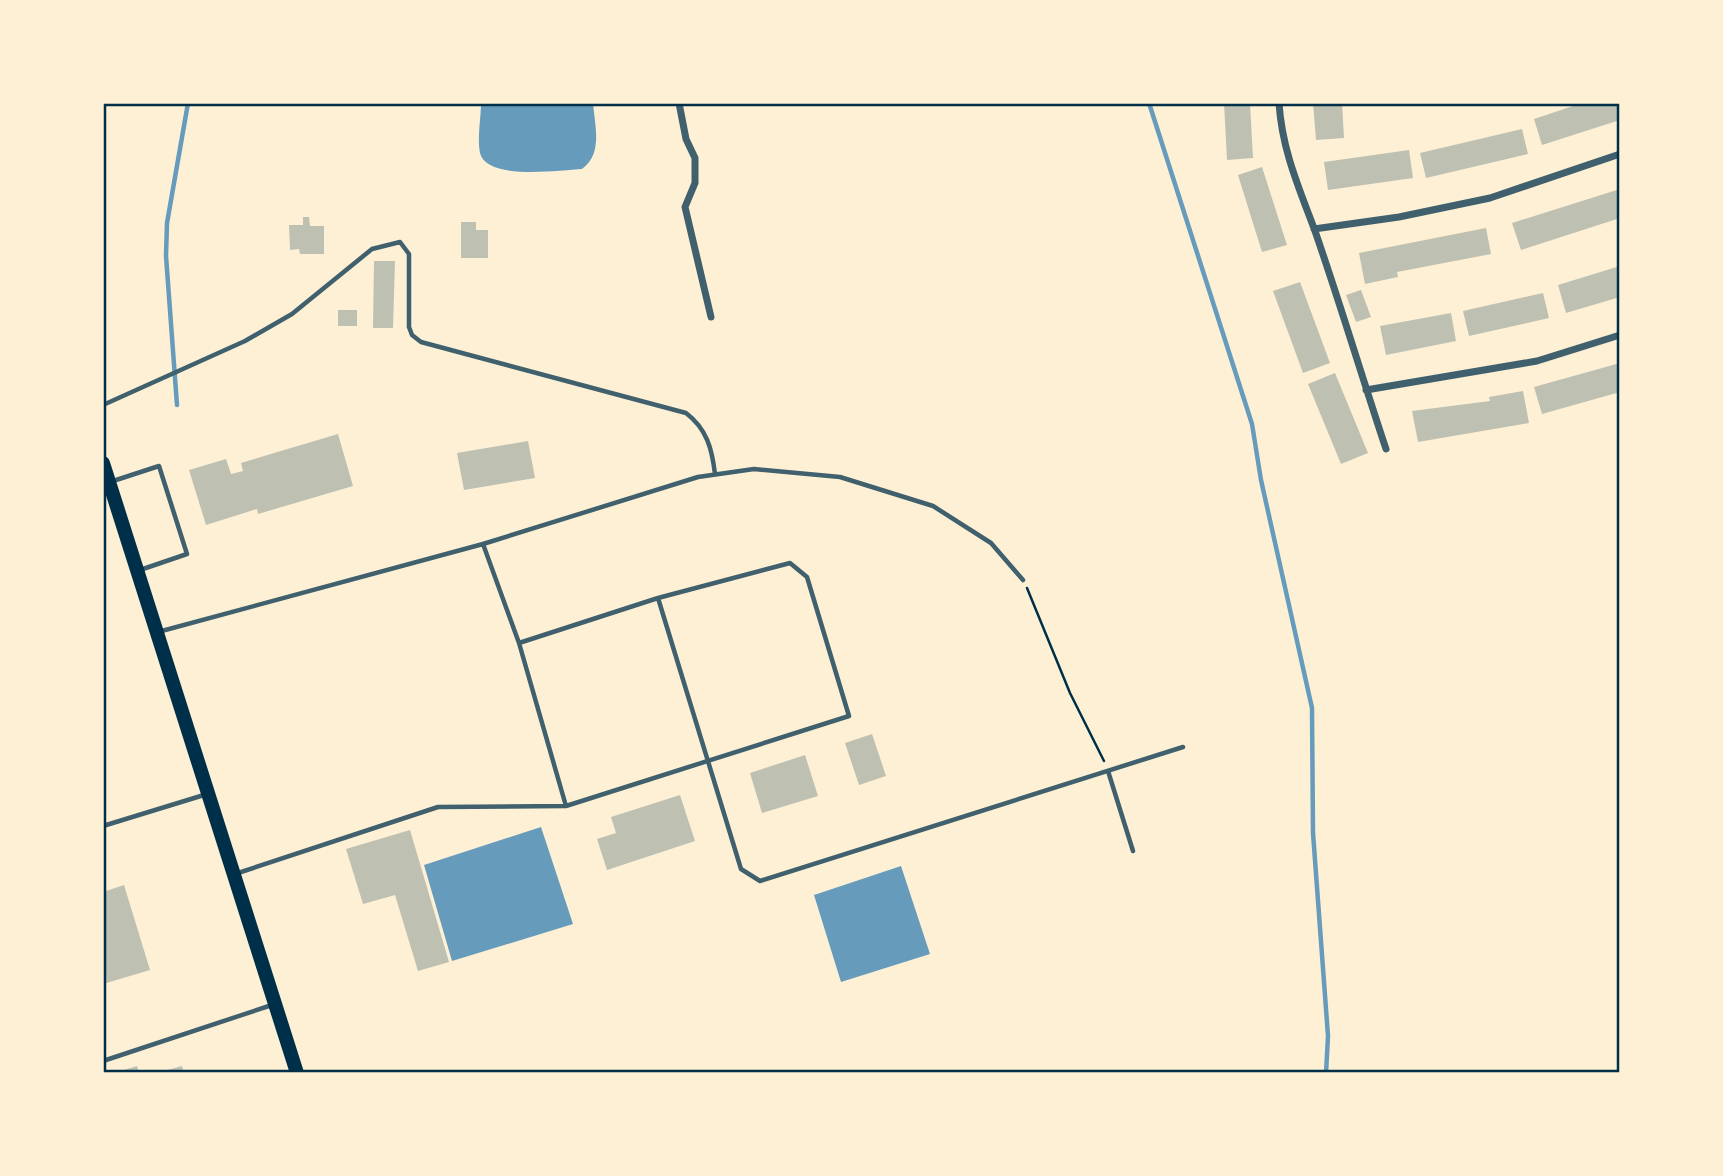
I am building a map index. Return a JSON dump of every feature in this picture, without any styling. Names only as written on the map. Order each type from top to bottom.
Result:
[{"type":"main road","points":[[103,463],[297,1073]]},
{"type":"street","points":[[680,103],[686,139],[695,158],[695,183],[685,207],[711,317]]},
{"type":"street","points":[[1279,103],[1285,149],[1296,185],[1314,229],[1386,449]]},
{"type":"street","points":[[1314,229],[1399,217],[1490,198],[1620,154]]},
{"type":"street","points":[[1366,390],[1537,361],[1620,335]]},
{"type":"lane","points":[[103,404],[245,341],[292,314],[372,249],[400,242],[410,254],[409,327],[412,335],[421,342],[686,413],[697,421],[706,435],[715,474]]},
{"type":"lane","points":[[109,482],[159,466],[163,478],[187,555],[138,570]]},
{"type":"lane","points":[[157,632],[483,544],[698,477],[754,469],[840,477],[933,506],[991,543],[1023,580]]},
{"type":"lane","points":[[483,544],[519,643],[566,806]]},
{"type":"lane","points":[[234,874],[438,807],[566,806],[849,716],[807,577],[790,563],[658,598],[519,643]]},
{"type":"lane","points":[[658,598],[741,869],[760,881],[1183,747]]},
{"type":"lane","points":[[1108,771],[1133,851]]},
{"type":"lane","points":[[103,826],[208,793]]},
{"type":"lane","points":[[103,1061],[275,1004]]},
{"type":"path","points":[[1023,580],[1033,598],[1070,693],[1108,771]]},
{"type":"water","points":[[481,103],[593,103],[596,139],[593,156],[582,169],[541,172],[509,171],[485,162],[480,153]]},
{"type":"water","points":[[541,827],[573,924],[452,961],[424,865]]},
{"type":"water","points":[[901,866],[930,954],[841,982],[814,895]]},
{"type":"building","points":[[1224,103],[1250,103],[1253,158],[1227,160]]},
{"type":"building","points":[[1313,103],[1342,103],[1344,138],[1316,140]]},
{"type":"building","points":[[1582,103],[1618,103],[1620,120],[1542,145],[1534,119]]},
{"type":"building","points":[[1522,129],[1528,154],[1426,178],[1420,153]]},
{"type":"building","points":[[1409,150],[1413,178],[1328,190],[1324,162]]},
{"type":"building","points":[[1262,167],[1287,245],[1262,252],[1238,175]]},
{"type":"building","points":[[1620,189],[1620,218],[1521,250],[1512,223]]},
{"type":"building","points":[[303,217],[309,217],[310,226],[324,226],[324,254],[300,254],[299,249],[290,250],[289,225],[303,225]]},
{"type":"building","points":[[461,222],[476,222],[476,230],[488,230],[488,258],[461,258]]},
{"type":"building","points":[[1486,228],[1491,254],[1397,272],[1398,277],[1365,284],[1359,253]]},
{"type":"building","points":[[374,261],[395,261],[393,328],[373,328]]},
{"type":"building","points":[[1620,266],[1620,297],[1566,313],[1558,285]]},
{"type":"building","points":[[1300,282],[1330,363],[1303,373],[1273,291]]},
{"type":"building","points":[[1361,290],[1371,317],[1356,322],[1346,295]]},
{"type":"building","points":[[1543,293],[1549,318],[1469,336],[1463,311]]},
{"type":"building","points":[[338,310],[357,310],[357,326],[338,326]]},
{"type":"building","points":[[1451,313],[1456,341],[1386,355],[1380,326]]},
{"type":"building","points":[[1620,363],[1620,392],[1542,414],[1534,387]]},
{"type":"building","points":[[1335,373],[1368,453],[1341,464],[1308,384]]},
{"type":"building","points":[[1523,391],[1529,423],[1418,442],[1412,411],[1490,401],[1489,397]]},
{"type":"building","points":[[338,434],[353,486],[258,514],[257,509],[206,525],[189,470],[226,459],[231,474],[243,471],[241,463]]},
{"type":"building","points":[[528,441],[535,478],[464,490],[457,453]]},
{"type":"building","points":[[872,734],[886,776],[859,785],[845,743]]},
{"type":"building","points":[[805,755],[818,796],[762,813],[750,773]]},
{"type":"building","points":[[680,795],[695,841],[607,870],[597,839],[616,833],[611,817]]},
{"type":"building","points":[[410,830],[449,962],[418,971],[395,895],[363,904],[346,849]]},
{"type":"building","points":[[124,885],[150,970],[103,984],[103,892]]},
{"type":"building","points":[[137,1066],[139,1073],[118,1073],[118,1072]]},
{"type":"building","points":[[182,1066],[184,1073],[160,1072]]},
{"type":"waterway","points":[[177,405],[166,256],[167,223],[188,103]]},
{"type":"waterway","points":[[1149,103],[1252,424],[1261,480],[1312,708],[1313,833],[1328,1036],[1326,1073]]}]
